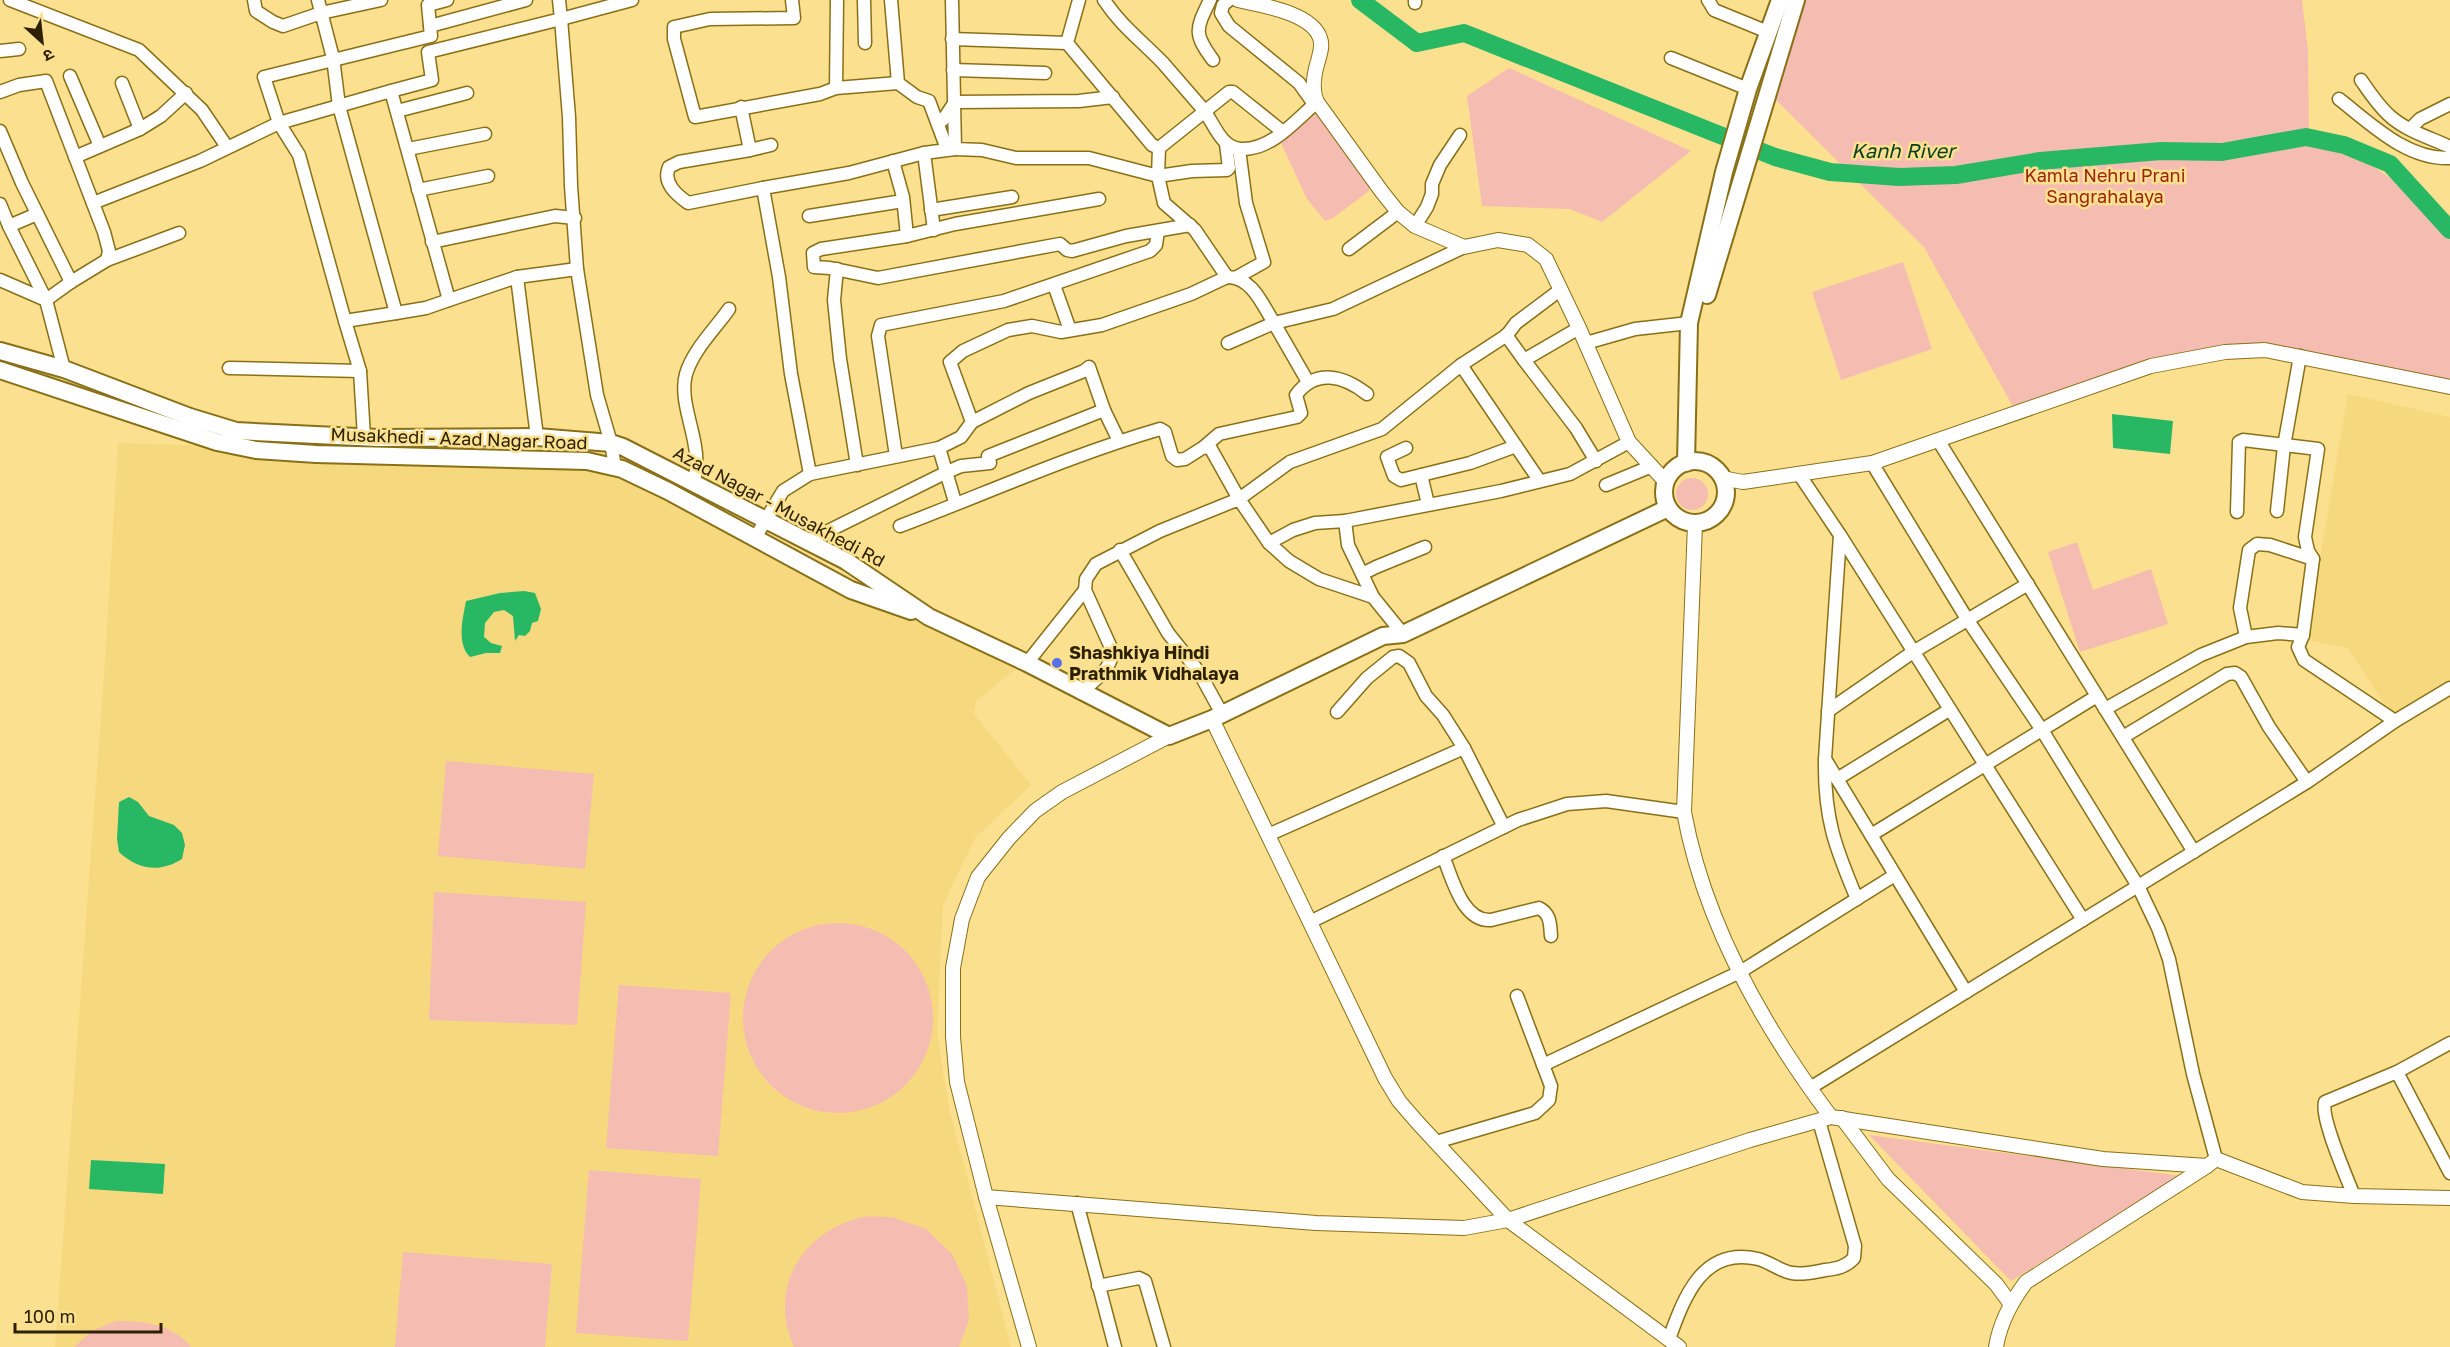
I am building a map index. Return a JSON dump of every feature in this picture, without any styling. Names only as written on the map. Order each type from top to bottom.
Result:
[{"type":"main road","points":[[1689,462],[1689,323],[1724,171],[1748,89],[1780,0]]},
{"type":"main road","points":[[1689,462],[1700,322],[1796,0]]},
{"type":"main road","points":[[0,351],[64,369],[190,417],[236,431],[371,437],[537,437],[617,445]]},
{"type":"main road","name":"Musakhedi - Azad Nagar Road","points":[[0,370],[217,442],[256,450],[587,461],[615,467],[669,491],[851,590],[929,617]]},
{"type":"main road","name":"Azad Nagar - Musakhedi Rd","points":[[617,445],[846,561],[929,617],[1027,663],[1081,693],[1169,736]]},
{"type":"main road","points":[[1689,462],[1713,467],[1722,478],[1725,499],[1719,511],[1708,520],[1695,524],[1681,520],[1668,508],[1663,493],[1665,481],[1674,470],[1689,462]]},
{"type":"main road","points":[[1169,736],[1217,717],[1383,636],[1403,634],[1668,508]]},
{"type":"street","points":[[10,0],[139,50],[202,110],[227,147]]},
{"type":"street","points":[[254,0],[256,11],[283,26],[321,14],[381,0]]},
{"type":"street","points":[[318,0],[333,58],[339,106],[396,313]]},
{"type":"street","points":[[380,455],[371,437],[360,371],[299,155],[279,123],[264,77],[330,62],[333,58],[431,36],[428,5],[447,0]]},
{"type":"street","points":[[430,26],[526,0]]},
{"type":"street","points":[[559,0],[569,117],[576,269],[597,395],[617,445],[615,467]]},
{"type":"street","points":[[93,203],[200,161],[279,123],[432,80],[428,52],[632,0]]},
{"type":"street","points":[[792,0],[794,18],[710,20],[674,27],[693,115],[698,117],[741,107],[820,94],[836,88],[897,83],[917,97],[929,101],[951,149]]},
{"type":"street","points":[[836,88],[837,0]]},
{"type":"street","points":[[864,0],[865,43]]},
{"type":"street","points":[[891,0],[897,83]]},
{"type":"street","points":[[951,149],[955,102],[952,0]]},
{"type":"street","points":[[1067,43],[1079,0]]},
{"type":"street","points":[[771,145],[679,162],[669,167],[668,178],[672,190],[688,203],[849,172],[924,153],[951,149],[982,150],[1016,158],[1089,158],[1158,176],[1192,171],[1227,170],[1229,168],[1226,144],[1204,111],[1164,64],[1129,33],[1104,0]]},
{"type":"street","points":[[1210,0],[1197,33],[1200,43],[1213,60]]},
{"type":"street","points":[[1229,0],[1223,5],[1221,13],[1229,26],[1299,83],[1398,212],[1415,226],[1464,247]]},
{"type":"street","points":[[1238,0],[1277,8],[1311,25],[1317,32],[1322,47],[1314,78],[1313,94],[1316,103]]},
{"type":"street","points":[[1708,0],[1714,10],[1768,32]]},
{"type":"street","points":[[952,39],[1067,43],[1152,145],[1159,148]]},
{"type":"street","points":[[0,51],[19,49]]},
{"type":"street","points":[[1671,58],[1748,89]]},
{"type":"street","points":[[953,70],[1045,73]]},
{"type":"street","points":[[70,76],[100,146]]},
{"type":"street","points":[[2361,80],[2376,102],[2391,117],[2450,147]]},
{"type":"street","points":[[0,92],[19,85],[46,81],[93,203],[109,251],[107,260]]},
{"type":"street","points":[[122,83],[140,129]]},
{"type":"street","points":[[391,91],[449,300]]},
{"type":"street","points":[[1283,132],[1233,92],[1224,95],[1159,148],[1158,176],[1164,203],[1190,225],[1232,277],[1248,284],[1274,323],[1308,382]]},
{"type":"street","points":[[75,157],[140,129],[161,116],[186,93]]},
{"type":"street","points":[[397,111],[467,93]]},
{"type":"street","points":[[955,102],[1068,101],[1113,97]]},
{"type":"street","points":[[2339,99],[2396,142],[2422,155],[2438,159],[2450,158]]},
{"type":"street","points":[[938,122],[943,120],[955,102]]},
{"type":"street","points":[[1226,144],[1239,149],[1263,144],[1283,132],[1316,103]]},
{"type":"street","points":[[2411,128],[2420,119],[2450,104]]},
{"type":"street","points":[[741,107],[750,150]]},
{"type":"street","points":[[0,131],[37,214],[71,282]]},
{"type":"street","points":[[408,149],[485,134]]},
{"type":"street","points":[[1415,226],[1427,207],[1432,194],[1432,184],[1440,165],[1460,135]]},
{"type":"street","points":[[972,422],[950,362],[952,358],[1008,330],[1032,327],[1061,332],[1102,325],[1191,294],[1264,261],[1246,203],[1239,149]]},
{"type":"street","points":[[924,153],[934,230]]},
{"type":"street","points":[[893,160],[903,201],[908,236]]},
{"type":"street","points":[[418,190],[488,176]]},
{"type":"street","points":[[763,188],[779,277],[791,374],[810,474]]},
{"type":"street","points":[[931,210],[1012,197]]},
{"type":"street","points":[[1100,200],[954,224],[908,236],[821,249],[813,253],[814,267],[837,269],[878,278],[1060,244],[1072,251],[1126,236],[1190,225]]},
{"type":"street","points":[[809,216],[903,201]]},
{"type":"street","points":[[0,204],[46,300],[64,369]]},
{"type":"street","points":[[1349,249],[1398,212]]},
{"type":"street","points":[[9,226],[37,214]]},
{"type":"street","points":[[432,242],[555,216],[574,218]]},
{"type":"street","points":[[896,456],[878,336],[881,325],[1004,301],[1054,285],[1150,251],[1156,245],[1158,231]]},
{"type":"street","points":[[46,300],[107,260],[179,233]]},
{"type":"street","points":[[1228,342],[1274,323],[1333,309],[1464,247],[1498,240],[1528,246],[1546,259],[1629,442],[1665,481]]},
{"type":"street","points":[[345,321],[426,308],[517,277],[576,269]]},
{"type":"street","points":[[837,269],[834,300],[857,465]]},
{"type":"street","points":[[517,277],[537,437]]},
{"type":"street","points":[[0,280],[46,300]]},
{"type":"street","points":[[1054,285],[1070,330]]},
{"type":"street","points":[[1081,693],[1103,672],[1112,658],[1112,650],[1085,590],[1086,579],[1096,564],[1160,531],[1239,499],[1290,462],[1382,429],[1461,365],[1506,335],[1516,323],[1560,290]]},
{"type":"street","points":[[693,484],[697,466],[687,401],[686,375],[693,358],[729,309]]},
{"type":"street","points":[[1586,343],[1635,329],[1689,323]]},
{"type":"street","points":[[1524,360],[1579,328]]},
{"type":"street","points":[[1506,335],[1576,428],[1596,461]]},
{"type":"street","points":[[1722,478],[1743,482],[1872,463],[2151,366],[2225,352],[2265,350],[2450,387]]},
{"type":"street","points":[[2277,511],[2284,446],[2300,356]]},
{"type":"street","points":[[1461,365],[1539,480]]},
{"type":"street","points":[[755,538],[783,491],[810,474],[939,448],[961,437],[972,422],[1010,402],[1089,367],[1104,410],[1119,441]]},
{"type":"street","points":[[229,368],[360,371]]},
{"type":"street","points":[[900,526],[955,502],[1119,441],[1163,430],[1172,456],[1177,460],[1185,459],[1219,434],[1297,417],[1301,413],[1296,395],[1308,382],[1330,377],[1352,382],[1367,394]]},
{"type":"street","points":[[806,542],[946,471],[961,466],[990,463],[988,456],[1104,410]]},
{"type":"street","points":[[1938,440],[2194,852]]},
{"type":"street","points":[[2237,512],[2239,442],[2243,440],[2318,449],[2305,537],[2308,552],[2313,559],[2303,635],[2298,647],[2304,660],[2395,721]]},
{"type":"street","points":[[1269,543],[1293,530],[1316,523],[1345,521],[1570,474],[1629,442]]},
{"type":"street","points":[[1406,448],[1387,457],[1394,476],[1401,480],[1470,463],[1516,446]]},
{"type":"street","points":[[1204,447],[1215,453],[1239,499],[1269,543],[1304,572],[1339,587],[1373,597]]},
{"type":"street","points":[[939,448],[955,502]]},
{"type":"street","points":[[1872,463],[1967,619],[2042,730],[2138,886],[2169,958],[2212,1163]]},
{"type":"street","points":[[1606,485],[1652,466]]},
{"type":"street","points":[[1799,474],[1840,535],[2083,920]]},
{"type":"street","points":[[1421,476],[1428,504]]},
{"type":"street","points":[[1345,521],[1348,545],[1373,597],[1403,634]]},
{"type":"street","points":[[1695,524],[1684,812],[1689,841],[1704,891],[1740,972],[1831,1119],[1996,1284],[2010,1303]]},
{"type":"street","points":[[1840,535],[1824,794],[1834,845],[1857,899]]},
{"type":"street","points":[[2246,637],[2240,608],[2249,550],[2257,544],[2270,545],[2313,559]]},
{"type":"street","points":[[1362,574],[1425,548]]},
{"type":"street","points":[[1120,550],[1168,633],[1199,672],[1268,835],[1385,1078],[1400,1101],[1508,1220],[1674,1343],[1684,1297],[1702,1274],[1728,1259],[1742,1257],[1761,1260],[1794,1274],[1834,1269],[1844,1266],[1854,1258],[1855,1246],[1831,1119]]},
{"type":"street","points":[[1828,711],[1913,652],[2028,584]]},
{"type":"street","points":[[1027,663],[1085,590]]},
{"type":"street","points":[[2105,709],[2201,655],[2246,637],[2278,633],[2303,635]]},
{"type":"street","points":[[1336,712],[1367,678],[1393,657],[1399,656],[1409,663],[1426,696],[1443,715],[1464,748],[1504,827]]},
{"type":"street","points":[[2123,737],[2227,674],[2235,673],[2241,676],[2269,727],[2307,782]]},
{"type":"street","points":[[1810,1088],[2307,782],[2395,721],[2450,688]]},
{"type":"street","points":[[1871,835],[2097,696]]},
{"type":"street","points":[[1837,779],[1949,710]]},
{"type":"street","points":[[1029,1347],[986,1197],[957,1082],[953,1037],[953,968],[962,919],[978,877],[1009,838],[1035,811],[1062,792],[1169,736]]},
{"type":"street","points":[[1268,835],[1464,748]]},
{"type":"street","points":[[1825,759],[1966,992]]},
{"type":"street","points":[[1310,922],[1518,820],[1567,804],[1606,801],[1684,812]]},
{"type":"street","points":[[1443,856],[1460,896],[1476,917],[1483,921],[1491,920],[1539,908],[1545,911],[1549,918],[1551,936]]},
{"type":"street","points":[[1543,1065],[1740,972],[1895,876]]},
{"type":"street","points":[[1436,1142],[1535,1113],[1544,1106],[1551,1094],[1551,1086],[1517,996]]},
{"type":"street","points":[[2354,1196],[2326,1121],[2323,1107],[2325,1102],[2397,1072],[2450,1043]]},
{"type":"street","points":[[2397,1072],[2450,1173]]},
{"type":"street","points":[[986,1197],[1316,1223],[1444,1228],[1508,1220],[1750,1140],[1831,1119],[2103,1159],[2212,1163],[2302,1192],[2354,1196],[2450,1198]]},
{"type":"street","points":[[1996,1347],[2010,1303],[2026,1282],[2212,1163]]},
{"type":"street","points":[[1077,1203],[1115,1347]]},
{"type":"street","points":[[1098,1286],[1139,1278],[1144,1281],[1164,1347]]},
{"type":"shaded area","points":[[2348,394],[2450,417],[2450,688],[2395,721],[2348,648],[2306,640]]},
{"type":"shaded area","points":[[2112,414],[2173,421],[2170,454],[2113,448]]},
{"type":"shaded area","points":[[118,443],[617,458],[1017,668],[976,701],[974,714],[1031,785],[975,838],[943,905],[937,1032],[949,1107],[1011,1347],[55,1347],[106,644]]},
{"type":"shaded area","points":[[524,591],[535,593],[541,609],[538,621],[532,623],[530,631],[525,636],[519,635],[515,641],[513,616],[504,610],[494,612],[485,623],[484,637],[491,643],[502,646],[500,653],[486,653],[470,657],[462,638],[466,601],[500,593]]},
{"type":"shaded area","points":[[129,797],[138,802],[149,816],[174,825],[182,833],[185,845],[182,859],[157,868],[141,866],[119,852],[117,839],[119,802]]},
{"type":"shaded area","points":[[91,1160],[165,1164],[163,1194],[89,1189]]},
{"type":"green space","name":"Kamla Nehru Prani Sangrahalaya","points":[[1796,0],[2302,0],[2308,50],[2309,141],[2374,167],[2409,191],[2450,231],[2450,387],[2265,350],[2151,366],[2016,412],[1924,247],[1767,91]]},
{"type":"green space","points":[[1509,68],[1691,151],[1602,222],[1570,209],[1482,206],[1467,96]]},
{"type":"green space","points":[[1317,112],[1369,187],[1369,191],[1333,218],[1325,221],[1307,199],[1280,141]]},
{"type":"green space","points":[[1903,262],[1932,349],[1841,380],[1812,292]]},
{"type":"green space","points":[[1692,478],[1703,483],[1708,494],[1703,505],[1692,510],[1681,505],[1676,494],[1681,483]]},
{"type":"green space","points":[[2077,542],[2093,590],[2151,569],[2168,624],[2080,652],[2048,552]]},
{"type":"green space","points":[[446,761],[594,774],[585,869],[438,856]]},
{"type":"green space","points":[[434,892],[586,902],[577,1025],[429,1020]]},
{"type":"green space","points":[[829,923],[847,923],[883,934],[905,951],[917,965],[926,982],[933,1018],[926,1054],[917,1071],[905,1085],[883,1102],[866,1109],[847,1113],[829,1113],[793,1102],[771,1085],[759,1071],[747,1046],[743,1027],[743,1009],[754,973],[771,951],[785,939],[810,927]]},
{"type":"green space","points":[[619,985],[731,993],[718,1156],[606,1148]]},
{"type":"green space","points":[[1869,1135],[2181,1176],[2011,1281]]},
{"type":"green space","points":[[589,1170],[701,1179],[688,1341],[576,1333]]},
{"type":"green space","points":[[892,1217],[926,1229],[952,1254],[967,1286],[969,1320],[959,1347],[794,1347],[787,1326],[785,1306],[787,1287],[804,1253],[835,1227],[859,1218]]},
{"type":"green space","points":[[403,1252],[552,1264],[545,1347],[395,1347]]},
{"type":"green space","points":[[116,1321],[157,1325],[175,1333],[191,1347],[74,1347],[92,1331]]},
{"type":"waterway","name":"Kanh River","points":[[1360,0],[1417,43],[1464,33],[1775,157],[1830,172],[1899,177],[1956,175],[2040,161],[2161,151],[2222,152],[2306,137],[2344,145],[2390,164],[2450,230]]},
{"type":"place","name":"Shashkiya Hindi Prathmik Vidhalaya","points":[[1057,663]]}]
